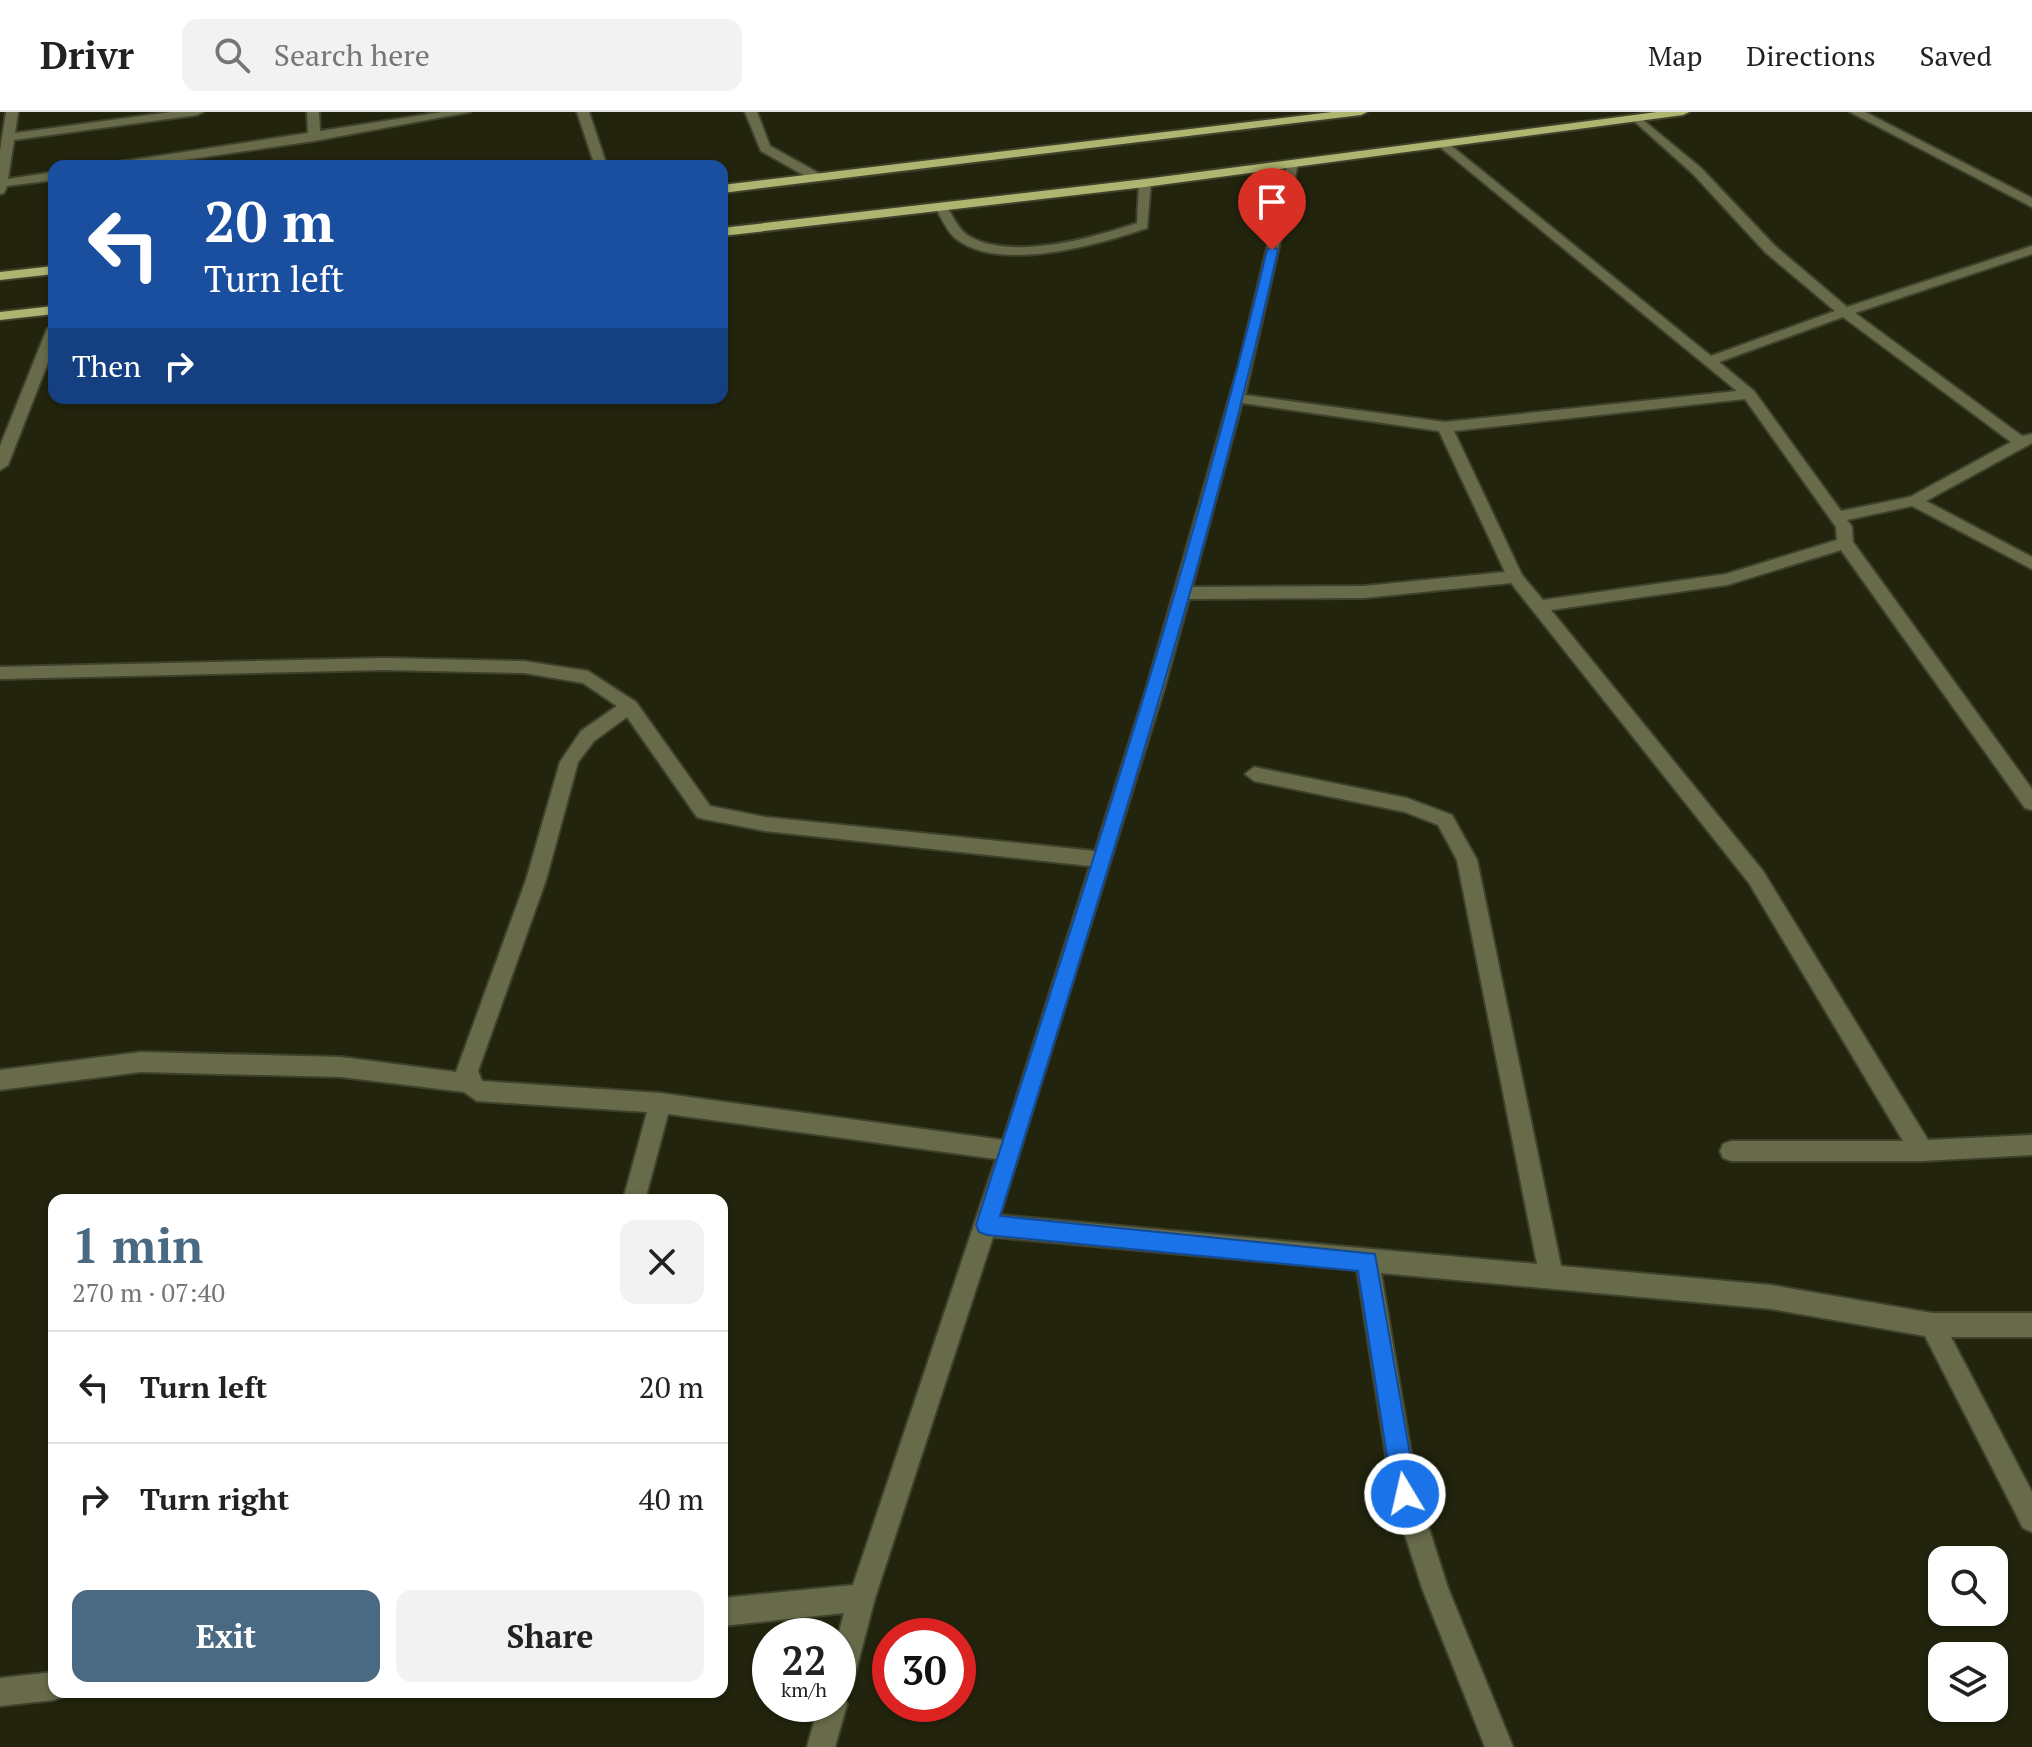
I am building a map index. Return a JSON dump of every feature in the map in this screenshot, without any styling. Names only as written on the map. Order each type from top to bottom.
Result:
[{"type":"main road","points":[[728,188],[1361,112]]},
{"type":"main road","points":[[728,231],[1145,183],[1683,112]]},
{"type":"main road","points":[[0,276],[48,271]]},
{"type":"main road","points":[[0,316],[48,311]]},
{"type":"street","points":[[12,112],[1,187],[48,177]]},
{"type":"street","points":[[8,137],[197,112]]},
{"type":"street","points":[[313,112],[314,137]]},
{"type":"street","points":[[159,160],[464,112]]},
{"type":"street","points":[[583,112],[599,160]]},
{"type":"street","points":[[751,112],[765,148],[818,178]]},
{"type":"street","points":[[1856,112],[2032,203]]},
{"type":"street","points":[[1637,118],[1697,171],[1770,249],[1845,312],[2026,439],[1914,501],[1838,517]]},
{"type":"street","points":[[1444,144],[1749,394],[1838,517],[1844,527],[1845,543],[2032,803]]},
{"type":"street","points":[[856,1620],[987,1225],[1182,593],[1237,398],[1292,164]]},
{"type":"street","points":[[941,207],[961,237],[981,246],[1006,250],[1080,244],[1143,225],[1145,183]]},
{"type":"street","points":[[1710,361],[2032,250]]},
{"type":"street","points":[[0,465],[48,344]]},
{"type":"street","points":[[1237,398],[1445,427],[1749,394]]},
{"type":"street","points":[[1445,427],[1515,577],[1756,877],[1922,1151]]},
{"type":"street","points":[[1914,501],[2032,564]]},
{"type":"street","points":[[1540,606],[1727,579],[1845,543]]},
{"type":"street","points":[[1182,593],[1364,592],[1515,577]]},
{"type":"street","points":[[0,673],[384,664],[524,667],[588,677],[630,707],[704,812],[765,824],[1101,859]]},
{"type":"street","points":[[630,707],[596,726],[577,746],[569,762],[536,880],[467,1071],[469,1083],[477,1091],[660,1103],[1010,1151]]},
{"type":"street","points":[[1254,774],[1407,805],[1445,820],[1467,860],[1551,1277]]},
{"type":"street","points":[[0,1080],[141,1062],[341,1067],[469,1083]]},
{"type":"street","points":[[636,1194],[660,1103]]},
{"type":"street","points":[[1731,1151],[1922,1151],[2032,1145]]},
{"type":"street","points":[[987,1225],[1771,1297],[1932,1325],[2032,1325]]},
{"type":"street","points":[[1367,1262],[1405,1494],[1435,1588],[1499,1747]]},
{"type":"street","points":[[1932,1325],[2032,1519]]},
{"type":"street","points":[[728,1611],[862,1598]]},
{"type":"street","points":[[0,1692],[48,1687]]},
{"type":"street","points":[[821,1747],[828,1722]]},
{"type":"route","points":[[1272,250],[1246,364],[1156,686],[987,1225],[1367,1262],[1405,1494]]}]
